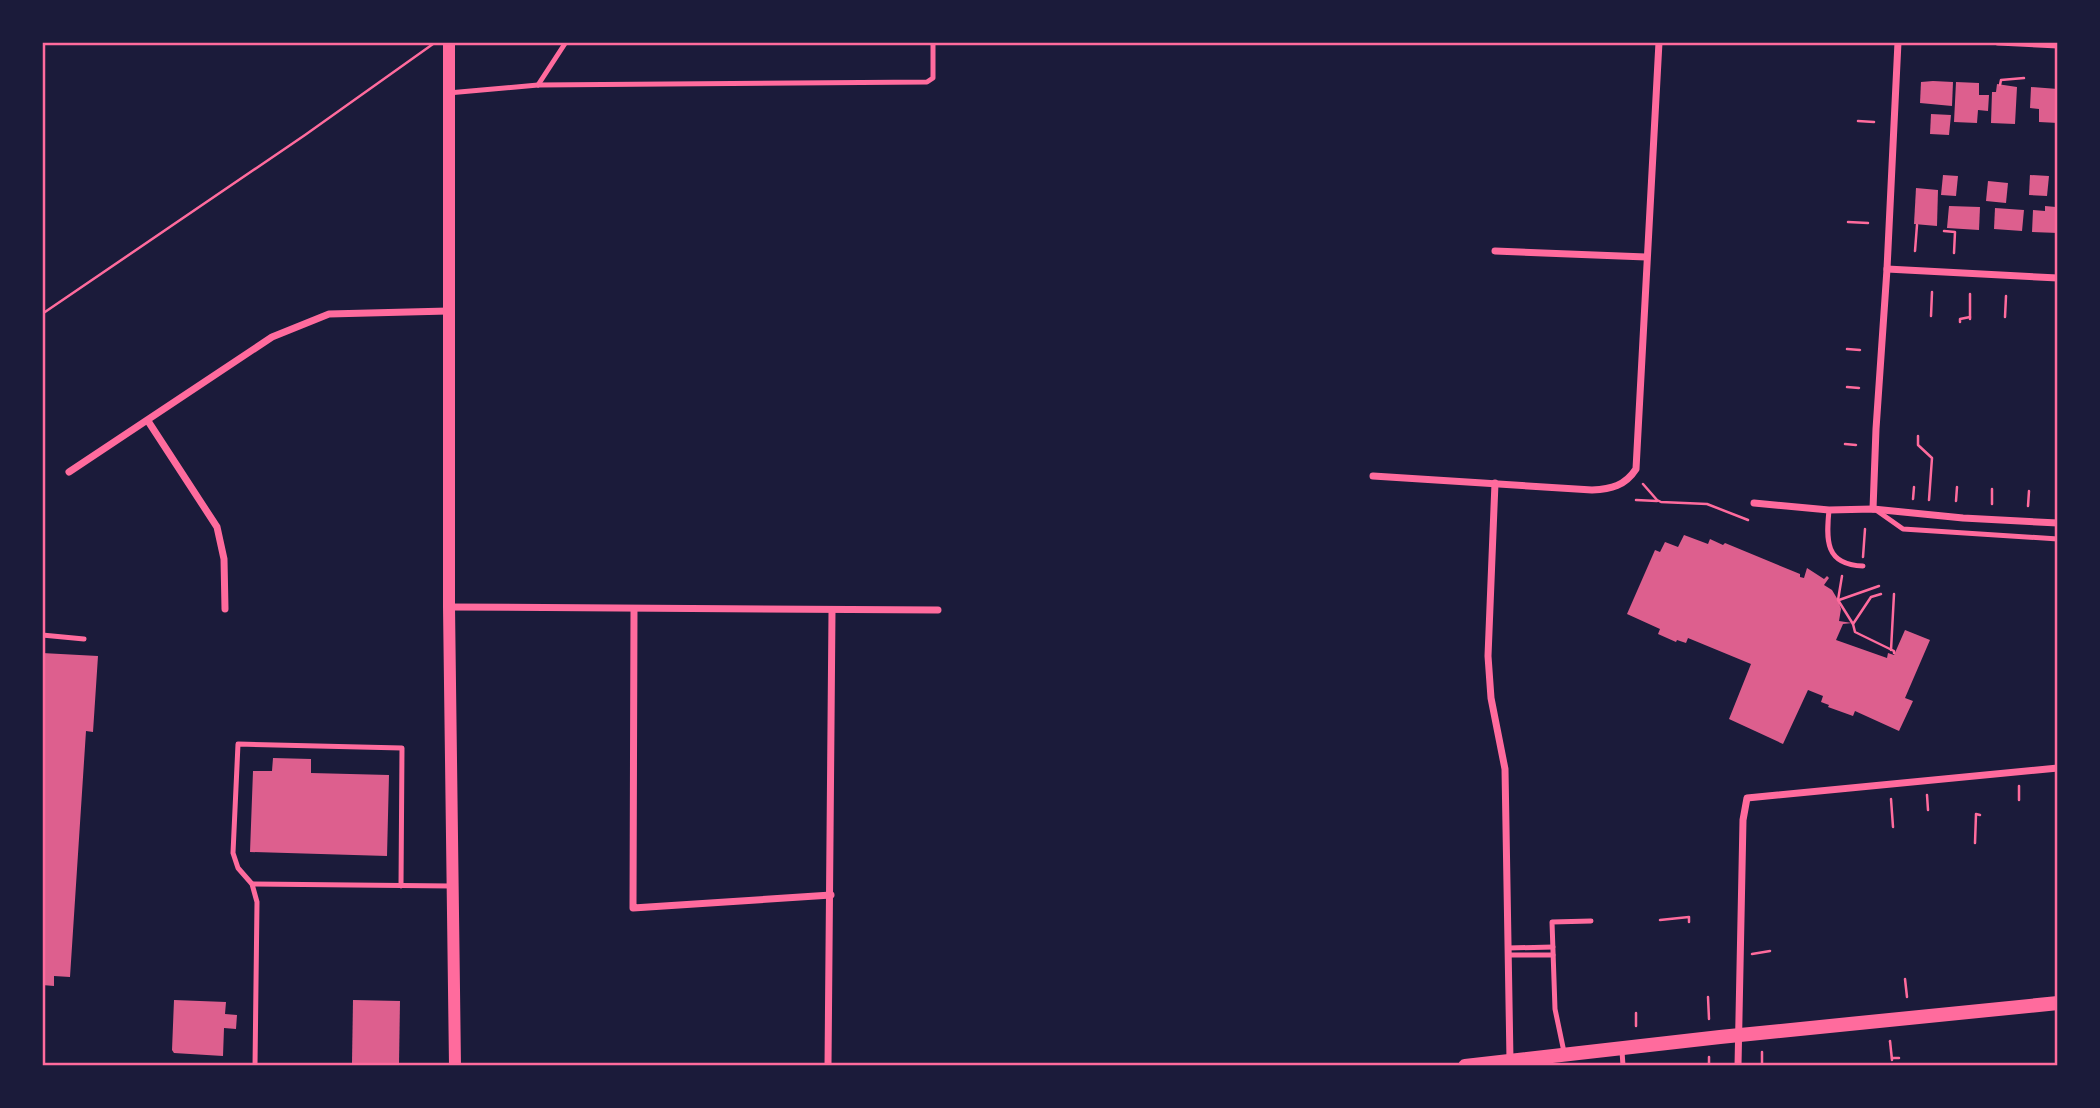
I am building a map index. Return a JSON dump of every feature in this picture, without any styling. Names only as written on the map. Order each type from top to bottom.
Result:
[{"type":"main road","points":[[1465,1066],[2058,1003]]},
{"type":"street","points":[[449,42],[449,607],[454,1066]]},
{"type":"street","points":[[1373,476],[1592,490],[1609,489],[1629,479],[1636,469],[1659,42]]},
{"type":"street","points":[[1874,510],[1876,429],[1898,42]]},
{"type":"street","points":[[1998,42],[2058,45]]},
{"type":"street","points":[[1495,251],[1646,257]]},
{"type":"street","points":[[1887,269],[2058,278]]},
{"type":"street","points":[[69,472],[272,337],[329,314],[448,311]]},
{"type":"street","points":[[148,421],[217,527],[224,559],[225,609]]},
{"type":"street","points":[[1495,483],[1488,656],[1491,698],[1505,769],[1511,1063]]},
{"type":"street","points":[[1754,503],[2058,523]]},
{"type":"street","points":[[449,607],[938,610]]},
{"type":"street","points":[[634,609],[633,908],[831,895]]},
{"type":"street","points":[[828,1066],[832,611]]},
{"type":"street","points":[[1738,1066],[1743,820],[1747,798],[2058,768]]},
{"type":"lane","points":[[538,85],[566,42]]},
{"type":"lane","points":[[448,93],[538,85],[927,82],[933,78],[933,42]]},
{"type":"lane","points":[[1829,510],[1827,533],[1830,549],[1844,564],[1863,563]]},
{"type":"lane","points":[[1874,510],[1903,529],[2058,539]]},
{"type":"lane","points":[[42,635],[84,639]]},
{"type":"lane","points":[[255,1066],[257,902],[252,884],[238,868],[233,853],[237,744],[402,748],[401,886]]},
{"type":"lane","points":[[252,884],[451,886]]},
{"type":"lane","points":[[1565,1055],[1555,1009],[1552,922],[1591,921]]},
{"type":"lane","points":[[1508,951],[1553,947]]},
{"type":"lane","points":[[1508,951],[1553,955]]},
{"type":"lane","points":[[1621,1048],[1623,1066]]},
{"type":"path","points":[[42,313],[305,135],[436,42]]},
{"type":"path","points":[[2000,85],[2001,80],[2024,78]]},
{"type":"path","points":[[1858,121],[1874,122]]},
{"type":"path","points":[[1848,222],[1868,223]]},
{"type":"path","points":[[1915,251],[1917,225]]},
{"type":"path","points":[[1944,232],[1955,232],[1954,253]]},
{"type":"path","points":[[1931,316],[1932,292]]},
{"type":"path","points":[[1960,323],[1960,319],[1970,318],[1970,294]]},
{"type":"path","points":[[2005,317],[2006,296]]},
{"type":"path","points":[[1847,349],[1860,350]]},
{"type":"path","points":[[1847,387],[1859,388]]},
{"type":"path","points":[[1918,436],[1918,445],[1932,458],[1929,500]]},
{"type":"path","points":[[1845,444],[1856,445]]},
{"type":"path","points":[[1643,484],[1661,502]]},
{"type":"path","points":[[1913,499],[1914,487]]},
{"type":"path","points":[[1956,501],[1957,487]]},
{"type":"path","points":[[1992,489],[1992,503]]},
{"type":"path","points":[[2028,506],[2029,491]]},
{"type":"path","points":[[1636,500],[1707,504],[1748,520]]},
{"type":"path","points":[[1863,563],[1865,529]]},
{"type":"path","points":[[1842,576],[1838,600],[1853,624],[1854,632],[1893,652],[1894,594]]},
{"type":"path","points":[[1838,600],[1879,586]]},
{"type":"path","points":[[1853,624],[1871,597],[1881,594]]},
{"type":"path","points":[[2019,786],[2019,800]]},
{"type":"path","points":[[1927,795],[1928,810]]},
{"type":"path","points":[[1891,799],[1893,827]]},
{"type":"path","points":[[1975,843],[1976,814],[1980,815]]},
{"type":"path","points":[[1660,920],[1689,917],[1689,922]]},
{"type":"path","points":[[1749,954],[1770,951]]},
{"type":"path","points":[[1905,979],[1906,997]]},
{"type":"path","points":[[1708,997],[1709,1019]]},
{"type":"path","points":[[1636,1013],[1636,1026]]},
{"type":"path","points":[[1890,1041],[1892,1059],[1899,1058]]},
{"type":"path","points":[[1755,1065],[1762,1066],[1762,1052]]},
{"type":"path","points":[[1709,1057],[1709,1066]]},
{"type":"building","points":[[1921,82],[1953,82],[1952,106],[1920,103]]},
{"type":"building","points":[[1956,82],[1979,83],[1979,95],[1989,95],[1988,111],[1978,110],[1977,123],[1954,122]]},
{"type":"building","points":[[1997,84],[2017,87],[2015,124],[1991,123],[1992,92],[1996,92]]},
{"type":"building","points":[[2031,87],[2058,89],[2058,123],[2039,122],[2039,109],[2030,108]]},
{"type":"building","points":[[1931,114],[1951,115],[1949,135],[1930,134]]},
{"type":"building","points":[[1943,175],[1958,176],[1956,196],[1941,195]]},
{"type":"building","points":[[2030,175],[2049,176],[2047,196],[2029,195]]},
{"type":"building","points":[[1988,181],[2008,183],[2006,203],[1986,201]]},
{"type":"building","points":[[1916,188],[1938,190],[1937,226],[1914,224]]},
{"type":"building","points":[[1949,206],[1980,207],[1979,230],[1947,228]]},
{"type":"building","points":[[2045,206],[2056,207],[2058,233],[2032,232],[2033,210],[2045,211]]},
{"type":"building","points":[[1995,208],[2024,210],[2022,231],[1994,229]]},
{"type":"building","points":[[1684,535],[1708,544],[1710,539],[1723,545],[1725,543],[1800,574],[1800,577],[1804,578],[1807,568],[1824,579],[1827,576],[1829,578],[1824,585],[1832,590],[1838,600],[1841,609],[1839,621],[1852,623],[1843,624],[1836,640],[1887,658],[1888,653],[1894,655],[1905,630],[1930,640],[1905,698],[1913,701],[1899,731],[1855,711],[1853,716],[1828,707],[1829,705],[1821,702],[1823,696],[1808,690],[1783,744],[1729,719],[1751,664],[1688,638],[1686,643],[1676,642],[1658,634],[1660,629],[1627,614],[1655,550],[1660,552],[1665,542],[1678,547]]},
{"type":"building","points":[[42,653],[98,656],[93,732],[86,731],[70,977],[54,976],[54,986],[42,985]]},
{"type":"building","points":[[273,758],[311,759],[311,773],[389,775],[387,856],[250,852],[253,771],[272,771]]},
{"type":"building","points":[[174,1000],[226,1002],[225,1014],[237,1015],[236,1029],[224,1028],[223,1056],[174,1053]]},
{"type":"building","points":[[353,1000],[400,1001],[399,1064],[352,1063]]}]
